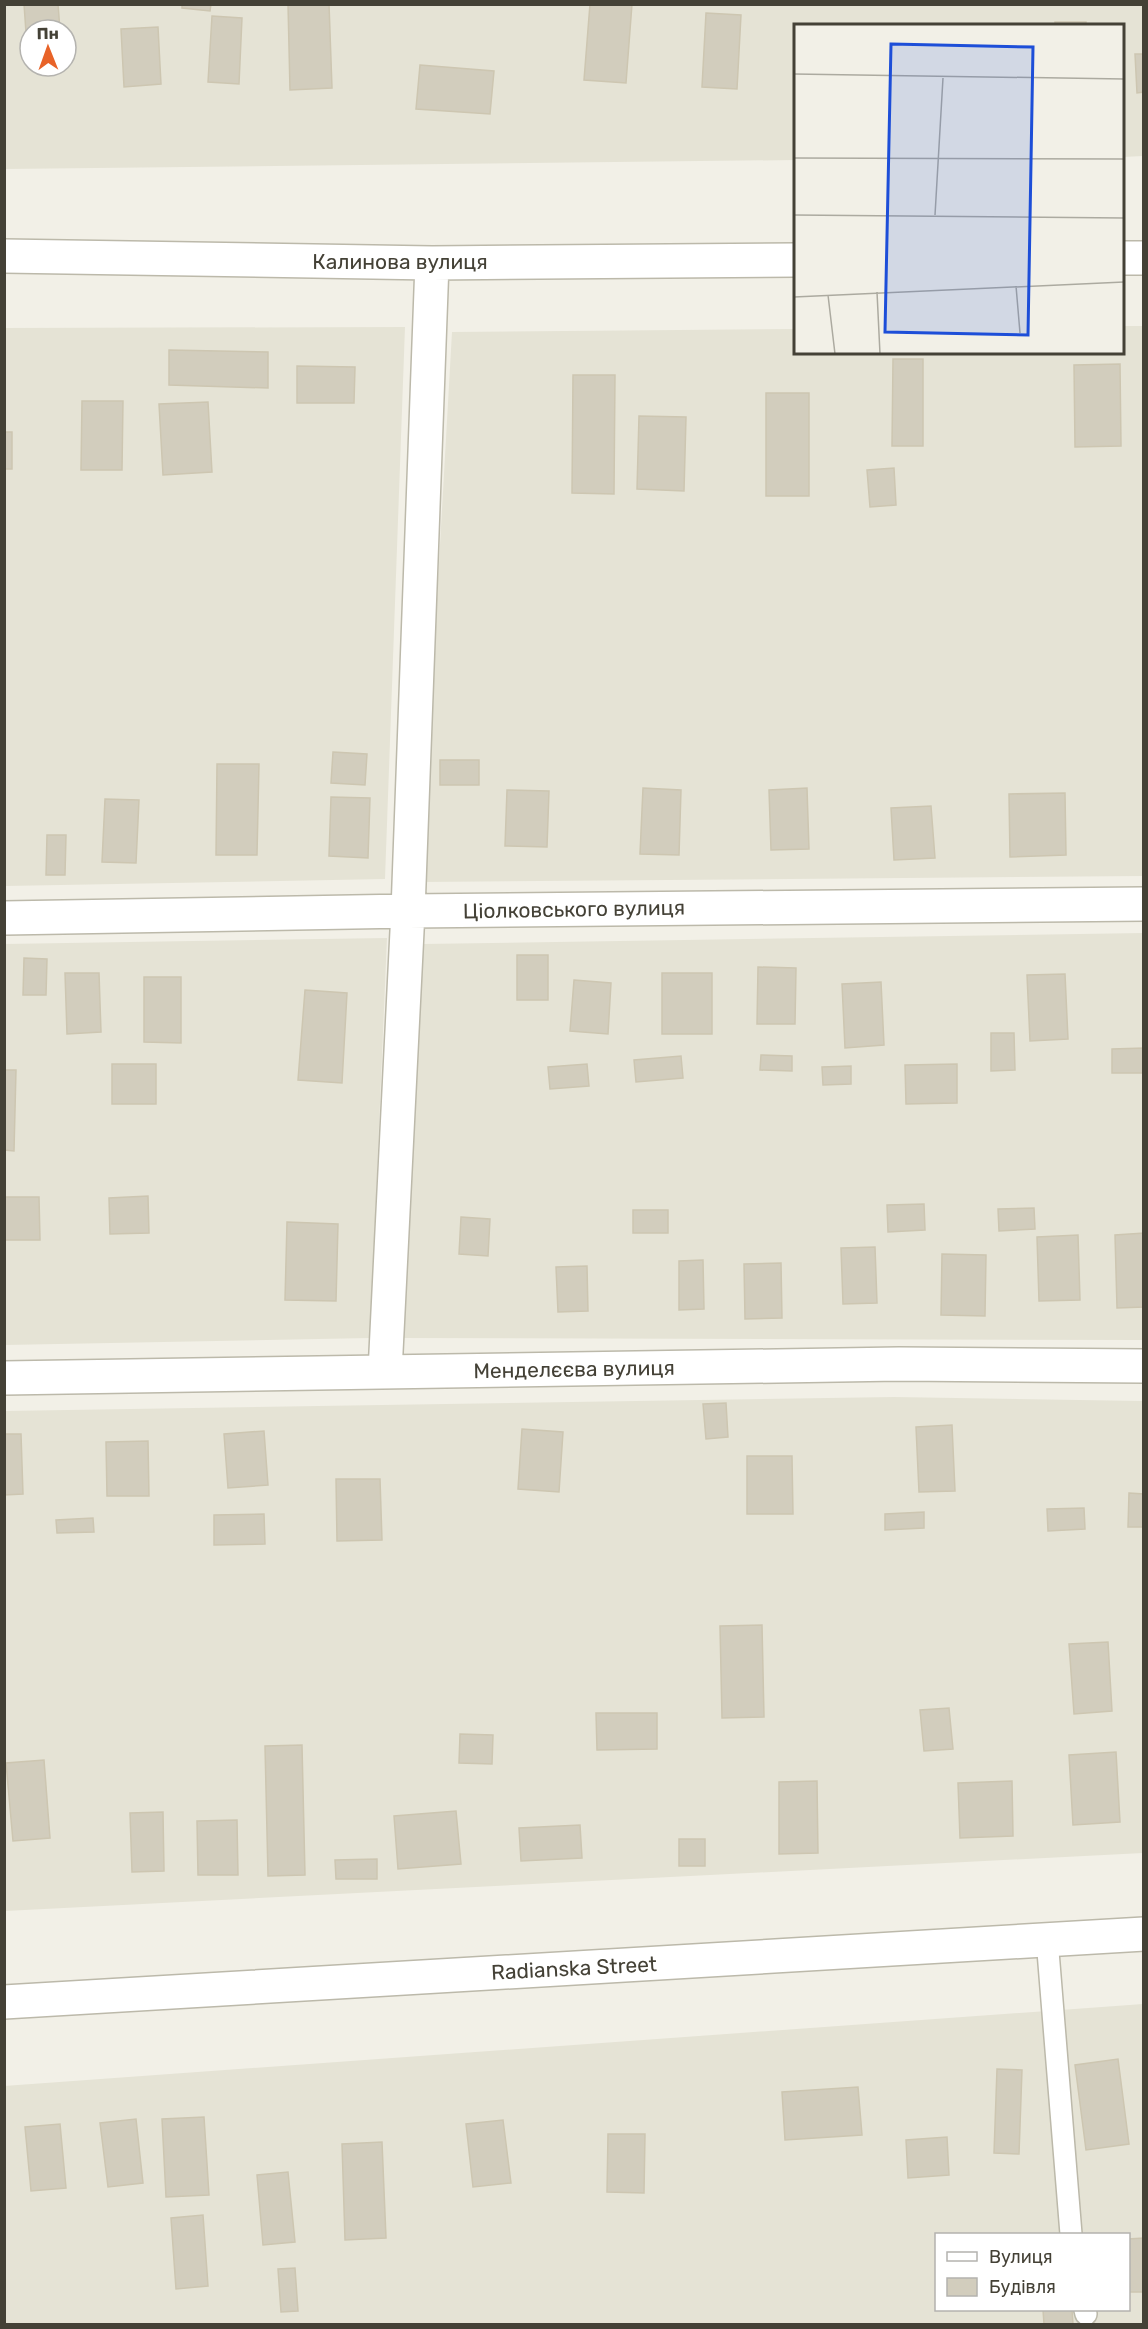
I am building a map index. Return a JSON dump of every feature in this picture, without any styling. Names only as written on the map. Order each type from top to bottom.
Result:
[{"type":"street","name":"Калинова вулиця","points":[[4,256],[432,263],[794,260]]},
{"type":"street","points":[[1124,258],[1143,258]]},
{"type":"street","points":[[385,1372],[408,911],[432,263]]},
{"type":"street","name":"Ціолковського вулиця","points":[[4,918],[408,911],[1143,904]]},
{"type":"street","name":"Менделєєва вулиця","points":[[4,1378],[899,1364],[1143,1366]]},
{"type":"street","name":"Radianska Street","points":[[4,2002],[1143,1934]]},
{"type":"lane","points":[[1047,1939],[1071,2233]]},
{"type":"shaded area","points":[[4,5],[1143,5],[1143,156],[1124,157],[1124,24],[794,24],[794,160],[5,169]]},
{"type":"shaded area","points":[[1124,326],[1143,326],[1143,876],[421,882],[452,332],[794,329],[794,354],[1124,354]]},
{"type":"shaded area","points":[[405,327],[385,879],[5,886],[4,328]]},
{"type":"shaded area","points":[[1143,933],[1143,1340],[399,1338],[422,944]]},
{"type":"shaded area","points":[[387,938],[370,1338],[5,1345],[4,944]]},
{"type":"shaded area","points":[[894,1397],[1143,1401],[1143,1853],[5,1911],[5,1411]]},
{"type":"shaded area","points":[[1143,2004],[1143,2324],[5,2324],[4,2086]]},
{"type":"building","points":[[24,4],[58,4],[59,18],[25,18]]},
{"type":"building","points":[[182,4],[211,4],[210,11],[182,8]]},
{"type":"building","points":[[288,4],[329,4],[332,88],[290,90]]},
{"type":"building","points":[[590,4],[632,4],[626,83],[584,80]]},
{"type":"building","points":[[706,13],[741,15],[737,89],[702,87]]},
{"type":"building","points":[[212,16],[242,18],[239,84],[208,82]]},
{"type":"building","points":[[1055,22],[1086,22],[1086,24],[1055,24]]},
{"type":"building","points":[[158,27],[161,84],[124,87],[121,29]]},
{"type":"building","points":[[1135,54],[1144,54],[1144,92],[1137,93]]},
{"type":"building","points":[[420,65],[494,71],[490,114],[416,109]]},
{"type":"building","points":[[169,350],[268,352],[268,388],[169,385]]},
{"type":"building","points":[[893,359],[923,359],[923,446],[892,446]]},
{"type":"building","points":[[1120,364],[1121,446],[1075,447],[1074,365]]},
{"type":"building","points":[[297,366],[355,367],[354,403],[297,403]]},
{"type":"building","points":[[573,375],[615,375],[614,494],[572,493]]},
{"type":"building","points":[[766,393],[809,393],[809,496],[766,496]]},
{"type":"building","points":[[82,401],[123,401],[122,470],[81,470]]},
{"type":"building","points":[[208,402],[212,472],[163,475],[159,404]]},
{"type":"building","points":[[639,416],[686,417],[684,491],[637,489]]},
{"type":"building","points":[[4,432],[12,432],[12,469],[4,469]]},
{"type":"building","points":[[894,468],[896,505],[870,507],[867,470]]},
{"type":"building","points":[[333,752],[367,754],[365,785],[331,783]]},
{"type":"building","points":[[440,760],[479,760],[479,785],[440,785]]},
{"type":"building","points":[[217,764],[259,764],[257,855],[216,855]]},
{"type":"building","points":[[643,788],[681,790],[679,855],[640,854]]},
{"type":"building","points":[[807,788],[809,849],[771,850],[769,790]]},
{"type":"building","points":[[507,790],[549,791],[547,847],[505,846]]},
{"type":"building","points":[[1065,793],[1066,855],[1010,857],[1009,794]]},
{"type":"building","points":[[331,797],[370,798],[368,858],[329,856]]},
{"type":"building","points":[[105,799],[139,800],[136,863],[102,862]]},
{"type":"building","points":[[931,806],[935,858],[894,860],[891,808]]},
{"type":"building","points":[[47,835],[66,835],[65,875],[46,875]]},
{"type":"building","points":[[517,955],[548,955],[548,1000],[517,1000]]},
{"type":"building","points":[[24,958],[47,959],[46,995],[23,995]]},
{"type":"building","points":[[758,967],[796,968],[795,1024],[757,1024]]},
{"type":"building","points":[[65,973],[99,973],[101,1032],[67,1034]]},
{"type":"building","points":[[662,973],[712,973],[712,1034],[662,1034]]},
{"type":"building","points":[[1065,974],[1068,1039],[1030,1041],[1027,975]]},
{"type":"building","points":[[144,977],[181,977],[181,1043],[144,1042]]},
{"type":"building","points":[[574,980],[611,983],[608,1034],[570,1031]]},
{"type":"building","points":[[881,982],[884,1045],[845,1048],[842,984]]},
{"type":"building","points":[[305,990],[347,993],[342,1083],[298,1080]]},
{"type":"building","points":[[991,1033],[1014,1033],[1015,1070],[991,1071]]},
{"type":"building","points":[[1144,1048],[1144,1073],[1112,1073],[1112,1049]]},
{"type":"building","points":[[761,1055],[792,1056],[792,1071],[760,1070]]},
{"type":"building","points":[[681,1056],[683,1078],[636,1082],[634,1060]]},
{"type":"building","points":[[112,1064],[156,1064],[156,1104],[112,1104]]},
{"type":"building","points":[[587,1064],[589,1086],[550,1089],[548,1067]]},
{"type":"building","points":[[957,1064],[957,1103],[906,1104],[905,1065]]},
{"type":"building","points":[[851,1066],[851,1084],[823,1085],[822,1067]]},
{"type":"building","points":[[4,1070],[16,1070],[14,1151],[4,1150]]},
{"type":"building","points":[[148,1196],[149,1233],[110,1234],[109,1198]]},
{"type":"building","points":[[4,1197],[39,1197],[40,1240],[4,1240]]},
{"type":"building","points":[[924,1204],[925,1230],[888,1232],[887,1205]]},
{"type":"building","points":[[1034,1208],[1035,1229],[999,1231],[998,1209]]},
{"type":"building","points":[[633,1210],[668,1210],[668,1233],[633,1233]]},
{"type":"building","points":[[461,1217],[490,1219],[488,1256],[459,1254]]},
{"type":"building","points":[[287,1222],[338,1224],[336,1301],[285,1300]]},
{"type":"building","points":[[1144,1233],[1144,1307],[1117,1308],[1115,1235]]},
{"type":"building","points":[[1078,1235],[1080,1300],[1039,1301],[1037,1237]]},
{"type":"building","points":[[875,1247],[877,1303],[843,1304],[841,1248]]},
{"type":"building","points":[[942,1254],[986,1255],[985,1316],[941,1315]]},
{"type":"building","points":[[703,1260],[704,1309],[679,1310],[679,1261]]},
{"type":"building","points":[[781,1263],[782,1318],[745,1319],[744,1264]]},
{"type":"building","points":[[587,1266],[588,1311],[558,1312],[556,1267]]},
{"type":"building","points":[[726,1403],[728,1437],[706,1439],[703,1404]]},
{"type":"building","points":[[952,1425],[955,1491],[919,1492],[916,1427]]},
{"type":"building","points":[[522,1429],[563,1432],[559,1492],[518,1489]]},
{"type":"building","points":[[264,1431],[268,1485],[228,1488],[224,1434]]},
{"type":"building","points":[[4,1434],[21,1434],[23,1494],[4,1495]]},
{"type":"building","points":[[148,1441],[149,1496],[107,1496],[106,1442]]},
{"type":"building","points":[[747,1456],[792,1456],[793,1514],[747,1514]]},
{"type":"building","points":[[336,1479],[380,1479],[382,1540],[337,1541]]},
{"type":"building","points":[[1129,1493],[1144,1494],[1144,1527],[1128,1527]]},
{"type":"building","points":[[1084,1508],[1085,1529],[1048,1531],[1047,1509]]},
{"type":"building","points":[[924,1512],[924,1528],[885,1530],[885,1514]]},
{"type":"building","points":[[264,1514],[265,1544],[214,1545],[214,1515]]},
{"type":"building","points":[[93,1518],[94,1532],[57,1533],[56,1520]]},
{"type":"building","points":[[762,1625],[764,1717],[722,1718],[720,1626]]},
{"type":"building","points":[[1108,1642],[1112,1711],[1074,1714],[1069,1644]]},
{"type":"building","points":[[949,1708],[953,1749],[924,1751],[920,1710]]},
{"type":"building","points":[[596,1713],[657,1713],[657,1749],[597,1750]]},
{"type":"building","points":[[460,1734],[493,1735],[492,1764],[459,1763]]},
{"type":"building","points":[[302,1745],[305,1875],[268,1876],[265,1746]]},
{"type":"building","points":[[1116,1752],[1120,1822],[1073,1825],[1069,1755]]},
{"type":"building","points":[[44,1760],[50,1838],[13,1841],[6,1763]]},
{"type":"building","points":[[817,1781],[818,1853],[779,1854],[779,1782]]},
{"type":"building","points":[[1012,1781],[1013,1836],[960,1838],[958,1783]]},
{"type":"building","points":[[456,1811],[461,1864],[398,1869],[394,1816]]},
{"type":"building","points":[[163,1812],[164,1871],[132,1872],[130,1813]]},
{"type":"building","points":[[237,1820],[238,1875],[198,1875],[197,1821]]},
{"type":"building","points":[[580,1825],[582,1858],[521,1861],[519,1828]]},
{"type":"building","points":[[679,1839],[705,1839],[705,1866],[679,1866]]},
{"type":"building","points":[[377,1859],[377,1879],[336,1879],[335,1860]]},
{"type":"building","points":[[1118,2059],[1129,2144],[1086,2150],[1075,2065]]},
{"type":"building","points":[[997,2069],[1022,2070],[1019,2154],[994,2153]]},
{"type":"building","points":[[858,2087],[862,2135],[785,2140],[782,2092]]},
{"type":"building","points":[[204,2117],[209,2195],[166,2197],[162,2119]]},
{"type":"building","points":[[136,2119],[143,2183],[108,2187],[100,2123]]},
{"type":"building","points":[[503,2120],[511,2183],[473,2187],[466,2124]]},
{"type":"building","points":[[60,2124],[66,2188],[31,2191],[25,2127]]},
{"type":"building","points":[[608,2134],[645,2134],[644,2193],[607,2192]]},
{"type":"building","points":[[947,2137],[949,2175],[908,2178],[906,2140]]},
{"type":"building","points":[[382,2142],[386,2238],[345,2240],[342,2144]]},
{"type":"building","points":[[288,2172],[295,2242],[263,2245],[257,2175]]},
{"type":"building","points":[[203,2215],[208,2286],[176,2289],[171,2218]]},
{"type":"building","points":[[1144,2238],[1144,2292],[1130,2292],[1130,2239]]},
{"type":"building","points":[[295,2268],[298,2311],[281,2312],[278,2269]]},
{"type":"building","points":[[1043,2311],[1072,2311],[1073,2324],[1044,2324]]}]
